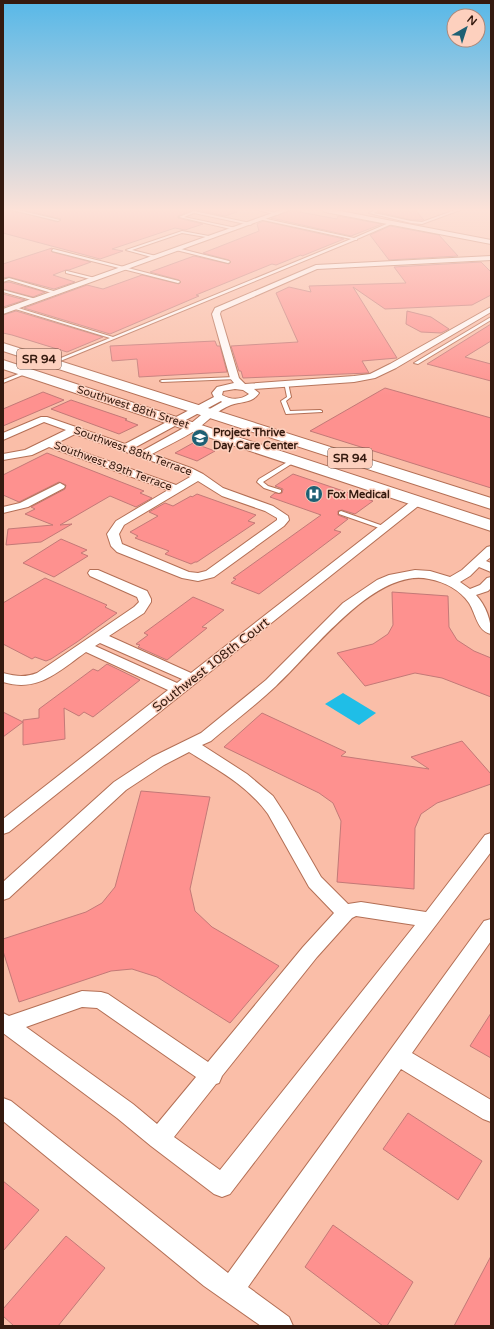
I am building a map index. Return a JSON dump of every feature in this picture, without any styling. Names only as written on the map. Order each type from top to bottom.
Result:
[{"type":"main road","name":"Southwest 88th Street","points":[[3,347],[491,504]]},
{"type":"main road","name":"Southwest 88th Street","points":[[3,364],[487,524]]},
{"type":"street","points":[[3,312],[114,272]]},
{"type":"street","points":[[126,448],[177,421],[231,401],[243,400],[251,397],[254,393],[243,387],[235,378],[216,314],[218,310],[226,305],[304,272]]},
{"type":"street","points":[[231,401],[220,398],[217,393],[220,389],[230,386],[243,387],[354,379],[375,375],[491,309]]},
{"type":"street","points":[[144,454],[193,427],[204,411],[220,398]]},
{"type":"street","name":"Southwest 88th Terrace","points":[[3,437],[44,419],[187,470],[199,476],[219,490],[279,514],[283,518],[280,524],[210,574],[198,577],[176,572],[117,546],[113,534],[120,524],[177,489]]},
{"type":"street","points":[[3,457],[23,455],[75,430]]},
{"type":"street","points":[[147,437],[146,440],[153,444],[163,444]]},
{"type":"street","name":"Southwest 89th Terrace","points":[[49,443],[177,489]]},
{"type":"street","points":[[177,489],[199,476]]},
{"type":"street","points":[[3,510],[24,505],[60,486]]},
{"type":"street","name":"Southwest 108th Court","points":[[3,828],[418,501]]},
{"type":"street","points":[[451,582],[460,577],[491,550]]},
{"type":"street","points":[[478,562],[491,568]]},
{"type":"street","points":[[4,678],[25,682],[36,679],[86,647],[139,610],[145,602],[144,597],[136,590],[94,573]]},
{"type":"street","points":[[3,893],[120,786],[158,760],[206,737],[271,683],[348,606],[376,586],[393,578],[415,574],[436,576],[461,587],[475,602],[484,622],[491,630]]},
{"type":"street","points":[[467,594],[484,588],[491,581]]},
{"type":"street","points":[[99,637],[193,679]]},
{"type":"street","points":[[86,647],[180,690]]},
{"type":"street","points":[[142,672],[156,662]]},
{"type":"street","points":[[190,745],[248,783],[267,800],[287,831],[316,884],[346,913]]},
{"type":"street","points":[[5,1023],[125,1111],[159,1139],[222,1186],[430,920],[491,839]]},
{"type":"street","points":[[159,1139],[212,1076],[310,952],[346,913],[350,910],[361,909],[430,920]]},
{"type":"street","points":[[232,1290],[491,926]]},
{"type":"street","points":[[5,1023],[82,999],[101,1000],[212,1076]]},
{"type":"street","points":[[398,1056],[491,1112]]},
{"type":"street","points":[[3,1108],[213,1277],[280,1326]]},
{"type":"lane","points":[[67,272],[94,279]]},
{"type":"lane","points":[[136,272],[178,282]]},
{"type":"lane","points":[[53,363],[275,272]]},
{"type":"lane","points":[[3,282],[9,280],[56,293]]},
{"type":"lane","points":[[3,291],[35,300]]},
{"type":"lane","points":[[14,308],[114,338]]},
{"type":"lane","points":[[416,363],[491,318]]},
{"type":"lane","points":[[485,322],[491,324]]},
{"type":"lane","points":[[3,382],[28,372]]},
{"type":"lane","points":[[162,381],[235,378]]},
{"type":"lane","points":[[286,383],[289,397],[283,401],[288,413],[320,411]]},
{"type":"lane","points":[[279,491],[260,482],[294,460]]},
{"type":"lane","points":[[341,513],[384,528]]},
{"type":"water","points":[[343,693],[376,713],[359,725],[325,704]]},
{"type":"building","points":[[3,272],[61,272],[53,275],[75,282],[54,289],[9,277],[3,278]]},
{"type":"building","points":[[150,272],[252,272],[196,295],[199,296],[110,334],[24,308],[87,285],[103,289],[142,275],[179,284],[181,282],[179,280]]},
{"type":"building","points":[[398,272],[491,272],[491,295],[472,305],[385,309],[353,287],[397,358],[362,361],[369,373],[243,378],[241,371],[239,371],[231,346],[298,342],[276,293],[289,287],[311,292],[309,286],[406,283]]},
{"type":"building","points":[[9,282],[45,292],[33,297],[3,289],[3,283]]},
{"type":"building","points":[[3,294],[25,300],[3,307]]},
{"type":"building","points":[[16,311],[103,337],[67,352],[3,333],[3,315]]},
{"type":"building","points":[[407,311],[431,317],[449,329],[441,333],[421,332],[406,324]]},
{"type":"building","points":[[491,324],[491,341],[465,357],[491,364],[491,381],[427,364]]},
{"type":"building","points":[[215,341],[217,346],[220,346],[227,372],[139,377],[137,359],[112,361],[110,346]]},
{"type":"building","points":[[385,388],[491,418],[491,488],[310,431]]},
{"type":"building","points":[[43,392],[64,400],[3,426],[3,409]]},
{"type":"building","points":[[71,400],[127,419],[125,420],[138,425],[119,434],[51,409]]},
{"type":"building","points":[[193,443],[215,451],[197,461],[175,453]]},
{"type":"building","points":[[47,453],[144,491],[140,493],[152,498],[136,507],[110,496],[60,525],[72,524],[41,542],[6,545],[8,529],[53,525],[25,514],[35,509],[31,507],[65,489],[66,485],[59,482],[19,502],[3,495],[3,475]]},
{"type":"building","points":[[293,474],[373,501],[355,514],[342,510],[338,511],[338,515],[348,519],[334,530],[341,532],[259,594],[231,583],[236,579],[233,578],[321,515],[270,497],[275,493],[282,493],[283,489],[275,486]]},
{"type":"building","points":[[197,494],[256,515],[248,521],[255,523],[197,562],[191,564],[165,554],[169,551],[135,538],[138,536],[130,532],[158,516],[149,512],[165,503],[173,506]]},
{"type":"building","points":[[61,539],[87,550],[81,553],[88,556],[54,577],[23,563]]},
{"type":"building","points":[[45,578],[107,605],[105,607],[117,613],[77,642],[46,661],[35,657],[32,659],[3,644],[3,603]]},
{"type":"building","points":[[392,592],[448,596],[449,627],[457,640],[474,651],[491,658],[491,697],[442,678],[415,673],[365,686],[337,653],[373,644],[388,634],[393,625]]},
{"type":"building","points":[[193,597],[224,610],[202,627],[207,628],[167,660],[138,647],[140,645],[136,644],[148,635],[144,633]]},
{"type":"building","points":[[107,664],[140,680],[93,717],[84,712],[79,716],[64,708],[65,739],[23,745],[23,720],[39,718],[39,709],[93,669],[98,671]]},
{"type":"building","points":[[3,712],[23,722],[3,737]]},
{"type":"building","points":[[262,713],[346,752],[341,756],[429,769],[411,757],[462,741],[491,774],[491,784],[437,803],[421,814],[415,828],[414,889],[337,882],[341,821],[333,803],[319,793],[224,747]]},
{"type":"building","points":[[141,791],[210,797],[190,889],[195,911],[212,927],[279,966],[230,1023],[157,977],[132,969],[111,971],[19,1002],[3,951],[3,939],[86,912],[102,903],[115,887]]},
{"type":"building","points":[[491,1013],[491,1058],[470,1046]]},
{"type":"building","points":[[408,1113],[482,1161],[458,1200],[383,1149]]},
{"type":"building","points":[[3,1181],[39,1210],[3,1251]]},
{"type":"building","points":[[333,1225],[413,1282],[387,1326],[383,1326],[305,1267]]},
{"type":"building","points":[[66,1236],[105,1268],[58,1326],[14,1326],[3,1316],[3,1309]]},
{"type":"building","points":[[491,1256],[491,1326],[454,1326]]},
{"type":"place","name":"Project Thrive Day Care Center","points":[[200,438]]},
{"type":"place","name":"Fox Medical","points":[[314,494]]}]
